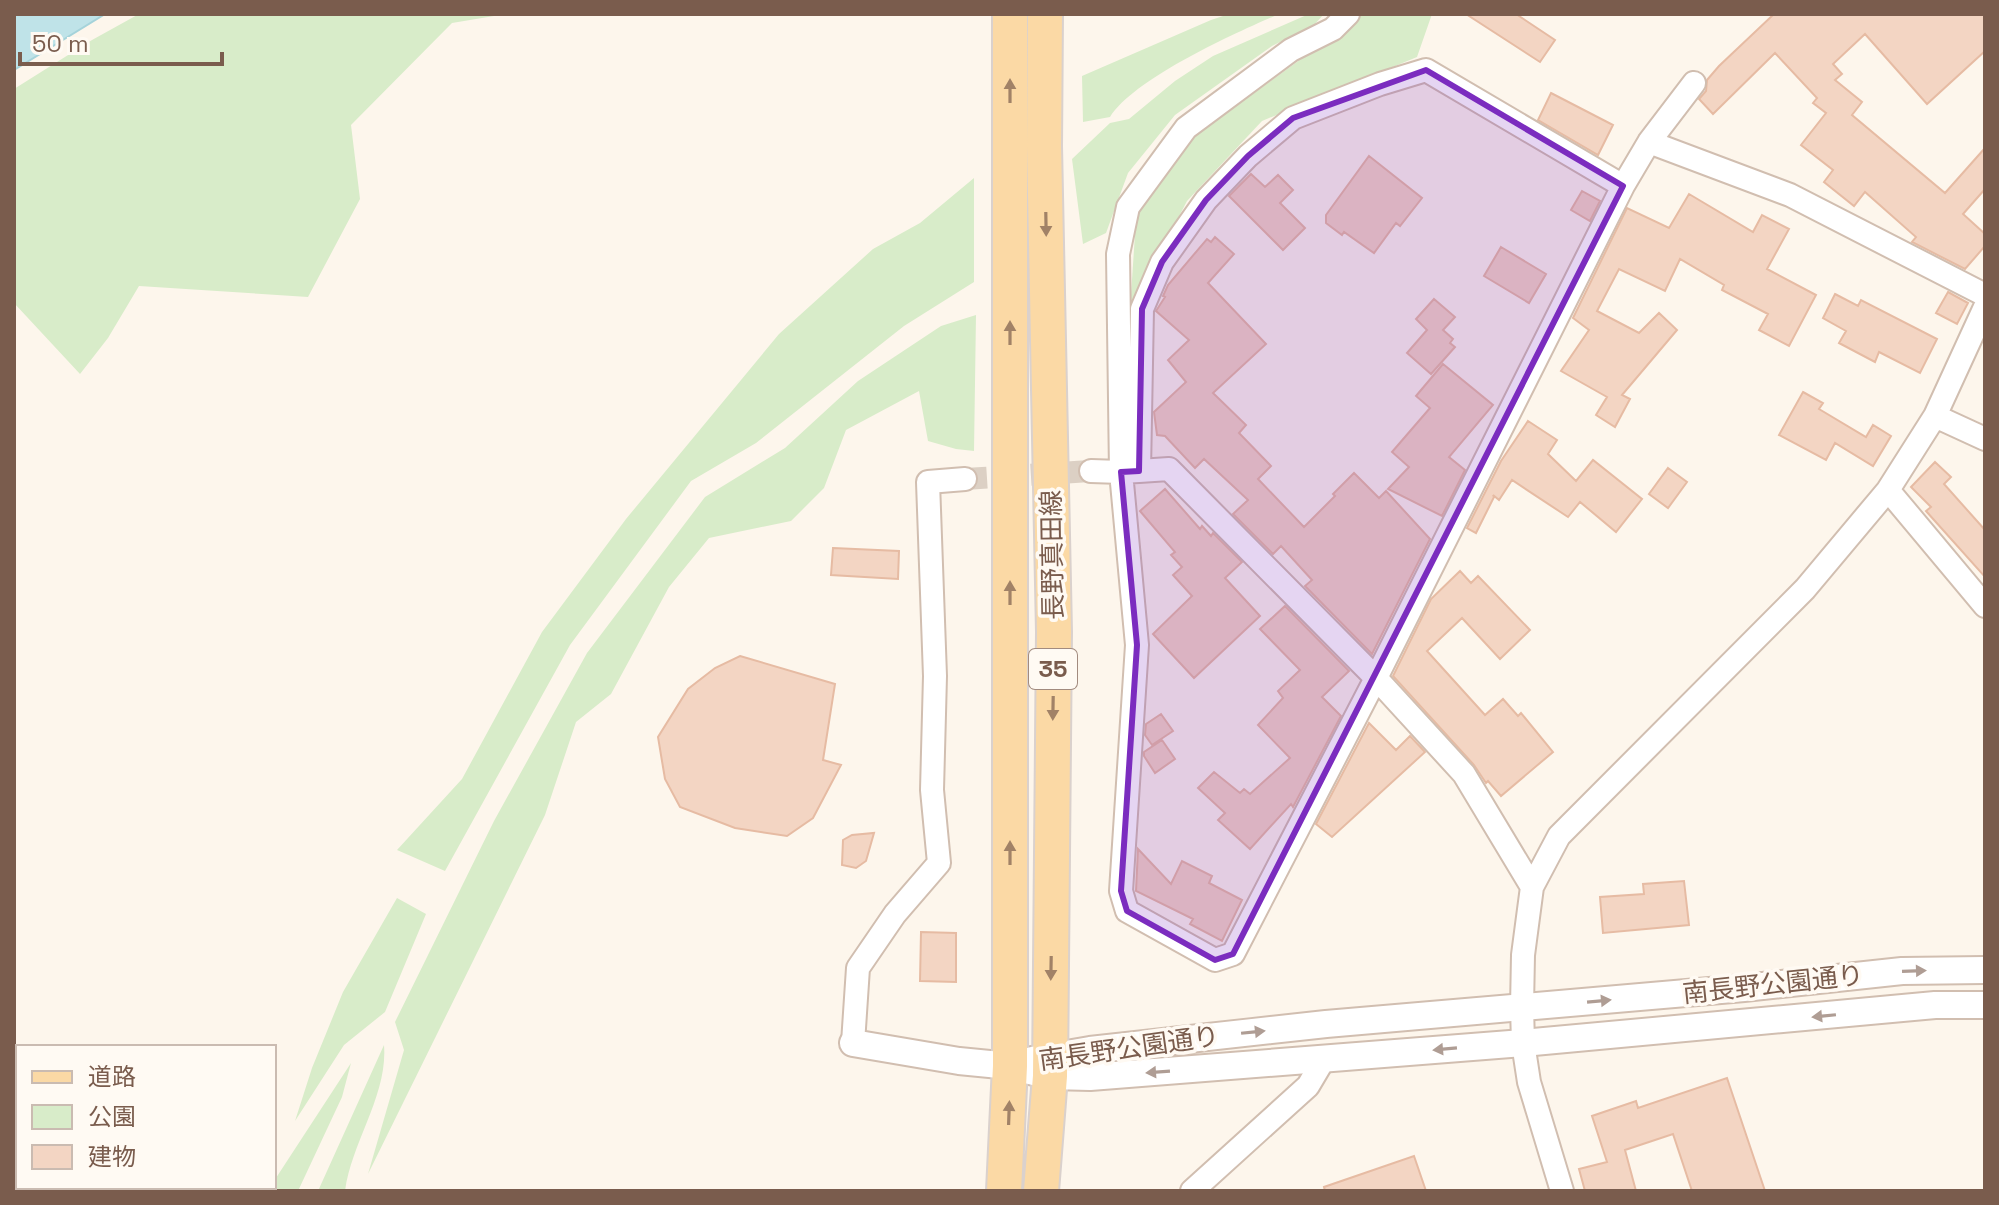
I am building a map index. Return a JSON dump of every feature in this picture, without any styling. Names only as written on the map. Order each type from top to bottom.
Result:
[{"type":"main road","name":"長野真田線","points":[[1004,1191],[1010,1066],[1010,14]]},
{"type":"main road","name":"長野真田線","points":[[1041,1191],[1050,1066],[1054,632],[1044,146],[1045,14]]},
{"type":"street","points":[[1348,14],[1333,29],[1291,50],[1186,128],[1128,207],[1118,254],[1137,645],[1121,891],[1127,911],[1215,960],[1233,954],[1376,678],[1623,186],[1649,142],[1694,83]]},
{"type":"street","points":[[1130,471],[1142,309],[1162,262],[1206,200],[1248,156],[1293,118],[1380,84],[1426,70],[1623,186]]},
{"type":"street","points":[[1649,142],[1790,195],[1985,295]]},
{"type":"street","points":[[1562,1191],[1529,1082],[1523,1043],[1523,955],[1532,887],[1559,836],[1805,589],[1888,490],[1935,416],[1985,307]]},
{"type":"street","points":[[1935,416],[1985,439]]},
{"type":"street","points":[[1091,471],[1169,469],[1376,678],[1464,774],[1532,887]]},
{"type":"street","points":[[853,1043],[858,968],[895,914],[939,863],[932,790],[935,676],[928,482],[965,479]]},
{"type":"street","points":[[1888,490],[1985,606]]},
{"type":"street","name":"南長野公園通り","points":[[853,1043],[959,1061],[1050,1066],[1310,1026],[1902,971],[1985,970]]},
{"type":"street","name":"南長野公園通り","points":[[1050,1066],[1090,1077],[1523,1043],[1935,1005],[1985,1005]]},
{"type":"street","points":[[1192,1191],[1308,1086],[1324,1059]]},
{"type":"highlighted area","points":[[1426,70],[1623,186],[1233,954],[1215,960],[1127,911],[1121,891],[1137,645],[1121,472],[1139,471],[1142,309],[1162,262],[1206,200],[1248,156],[1293,118]]},
{"type":"green space","points":[[139,14],[506,14],[452,23],[351,125],[360,199],[308,297],[139,286],[108,338],[80,374],[14,303],[14,89]]},
{"type":"green space","points":[[1229,14],[1279,14],[1163,72],[1123,102],[1110,117],[1083,122],[1082,76]]},
{"type":"green space","points":[[1309,14],[1324,14],[1314,25],[1272,46],[1175,115],[1128,173],[1106,233],[1083,244],[1072,159],[1110,123],[1129,119],[1175,81],[1213,56]]},
{"type":"green space","points":[[1363,14],[1432,14],[1417,57],[1262,121],[1187,201],[1130,310],[1136,219],[1161,173],[1192,138]]},
{"type":"green space","points":[[974,178],[974,282],[904,326],[756,443],[691,481],[570,645],[445,871],[397,850],[462,779],[542,632],[626,519],[779,334],[873,249],[920,223]]},
{"type":"green space","points":[[976,315],[974,451],[928,441],[919,391],[846,430],[824,488],[791,521],[709,538],[669,587],[611,694],[576,722],[545,815],[368,1174],[404,1050],[395,1022],[494,821],[587,653],[705,497],[785,448],[858,381],[941,326]]},
{"type":"green space","points":[[397,898],[426,914],[385,1012],[344,1045],[295,1121],[312,1068],[343,992]]},
{"type":"green space","points":[[384,1045],[381,1082],[345,1191],[318,1191]]},
{"type":"green space","points":[[351,1063],[342,1097],[298,1191],[268,1191],[276,1189],[276,1178]]},
{"type":"water","points":[[14,14],[105,14],[14,70]]},
{"type":"building","points":[[1466,14],[1516,14],[1555,40],[1540,62]]},
{"type":"building","points":[[1774,14],[1985,14],[1985,51],[1927,104],[1865,34],[1833,64],[1842,74],[1835,80],[1862,102],[1852,115],[1945,193],[1985,148],[1985,189],[1963,214],[1985,234],[1985,246],[1965,269],[1912,242],[1916,237],[1865,192],[1854,206],[1824,182],[1833,170],[1801,145],[1826,113],[1813,103],[1817,98],[1775,53],[1713,114],[1699,99],[1706,91],[1707,80],[1719,66]]},
{"type":"building","points":[[1551,93],[1613,125],[1598,155],[1538,120]]},
{"type":"building","points":[[1369,156],[1422,198],[1400,226],[1396,223],[1374,253],[1326,223],[1326,215]]},
{"type":"building","points":[[1251,174],[1265,187],[1278,175],[1293,190],[1280,203],[1305,228],[1283,250],[1229,196]]},
{"type":"building","points":[[1582,191],[1600,201],[1590,221],[1571,210]]},
{"type":"building","points":[[1689,194],[1753,232],[1762,215],[1789,229],[1767,269],[1816,295],[1789,346],[1759,330],[1768,314],[1722,290],[1724,285],[1680,259],[1665,291],[1619,269],[1597,311],[1639,333],[1659,313],[1677,330],[1622,395],[1630,399],[1615,427],[1596,415],[1607,397],[1561,371],[1589,330],[1573,318],[1627,208],[1669,228]]},
{"type":"building","points":[[1215,237],[1234,254],[1208,283],[1266,344],[1213,393],[1246,425],[1239,433],[1271,466],[1258,479],[1304,527],[1354,473],[1379,498],[1386,491],[1430,539],[1372,654],[1305,586],[1312,580],[1281,546],[1273,554],[1233,514],[1248,500],[1204,459],[1195,468],[1165,436],[1157,435],[1154,412],[1186,382],[1168,360],[1189,340],[1156,311],[1168,285],[1207,239],[1211,242]]},
{"type":"building","points":[[1501,247],[1546,274],[1529,303],[1484,276]]},
{"type":"building","points":[[1948,292],[1968,303],[1957,324],[1936,313]]},
{"type":"building","points":[[1835,294],[1858,306],[1861,300],[1937,339],[1920,373],[1879,352],[1875,362],[1839,343],[1846,331],[1823,318]]},
{"type":"building","points":[[1434,299],[1455,317],[1443,330],[1453,339],[1450,343],[1455,347],[1431,374],[1407,353],[1427,330],[1416,319]]},
{"type":"building","points":[[1443,364],[1493,405],[1449,457],[1465,470],[1442,516],[1388,489],[1409,467],[1392,452],[1430,408],[1416,396]]},
{"type":"building","points":[[1803,392],[1823,403],[1819,409],[1866,437],[1873,425],[1891,436],[1873,466],[1835,443],[1826,460],[1779,435]]},
{"type":"building","points":[[1528,421],[1557,440],[1548,454],[1576,481],[1593,460],[1642,499],[1616,532],[1580,502],[1568,517],[1512,480],[1499,500],[1493,495],[1476,533],[1467,528],[1501,461]]},
{"type":"building","points":[[1935,462],[1951,477],[1944,484],[1985,530],[1985,577],[1926,511],[1931,507],[1911,487]]},
{"type":"building","points":[[1668,468],[1687,482],[1668,508],[1649,494]]},
{"type":"building","points":[[1165,489],[1200,529],[1202,526],[1211,536],[1213,533],[1242,562],[1225,578],[1260,616],[1194,678],[1153,634],[1192,596],[1173,575],[1182,567],[1171,555],[1175,552],[1140,511]]},
{"type":"building","points":[[833,548],[899,551],[898,579],[831,575]]},
{"type":"building","points":[[1460,571],[1471,583],[1478,576],[1530,630],[1500,659],[1462,618],[1427,651],[1485,715],[1503,699],[1518,716],[1521,713],[1553,752],[1501,796],[1488,781],[1486,783],[1474,765],[1393,676],[1431,599]]},
{"type":"building","points":[[1285,606],[1349,671],[1322,697],[1341,716],[1293,807],[1291,804],[1250,849],[1218,820],[1225,813],[1198,788],[1214,772],[1240,793],[1244,789],[1250,794],[1290,758],[1258,725],[1283,698],[1278,691],[1300,670],[1260,629]]},
{"type":"building","points":[[740,656],[835,684],[823,760],[841,765],[813,818],[787,836],[735,828],[680,807],[665,779],[658,737],[688,689],[715,668]]},
{"type":"building","points":[[1161,714],[1173,731],[1152,745],[1145,735],[1146,724]]},
{"type":"building","points":[[1369,723],[1396,750],[1410,736],[1425,752],[1332,837],[1316,824]]},
{"type":"building","points":[[1162,740],[1175,759],[1155,773],[1144,752]]},
{"type":"building","points":[[874,833],[866,861],[856,868],[842,865],[843,840],[852,835]]},
{"type":"building","points":[[1138,849],[1171,884],[1182,861],[1212,876],[1209,883],[1242,900],[1222,941],[1190,924],[1193,919],[1136,891]]},
{"type":"building","points":[[1684,881],[1689,925],[1603,933],[1600,897],[1644,894],[1643,884]]},
{"type":"building","points":[[921,932],[956,933],[956,982],[920,981]]},
{"type":"building","points":[[1727,1078],[1765,1191],[1692,1191],[1673,1134],[1625,1150],[1636,1191],[1585,1191],[1579,1169],[1607,1162],[1592,1116],[1636,1101],[1638,1108]]},
{"type":"building","points":[[1414,1156],[1426,1191],[1325,1191],[1324,1187]]},
{"type":"tunnel","points":[[965,479],[1091,471]]}]
